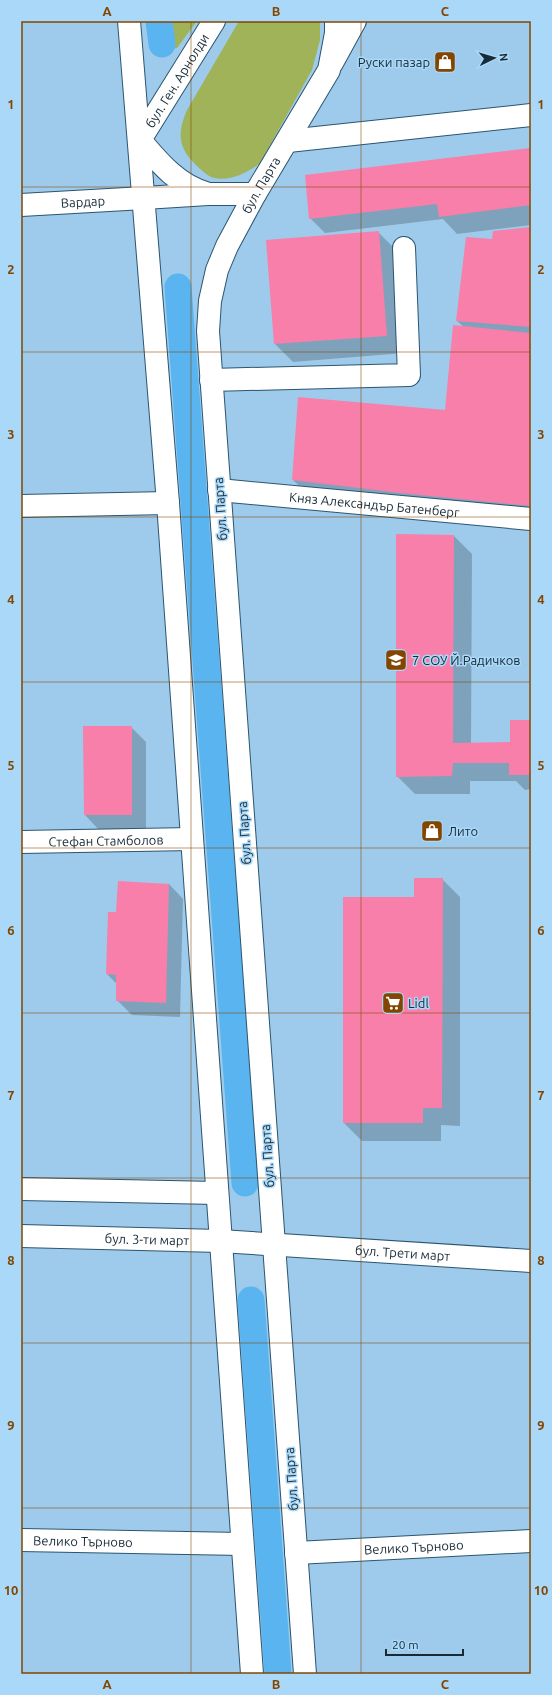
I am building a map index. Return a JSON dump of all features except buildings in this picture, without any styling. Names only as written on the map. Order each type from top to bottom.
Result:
[{"type":"main road","points":[[129,21],[140,140],[168,503],[216,1193],[252,1674]]},
{"type":"main road","name":"бул. Ген. Арнолди","points":[[140,140],[214,21]]},
{"type":"main road","name":"бул. Парта","points":[[305,1674],[208,331],[210,301],[217,270],[227,246],[256,194],[329,70],[336,33],[336,21]]},
{"type":"main road","points":[[329,70],[356,21]]},
{"type":"main road","points":[[288,141],[531,115]]},
{"type":"main road","points":[[140,140],[156,159],[178,179],[192,188],[208,194]]},
{"type":"main road","name":"Вардар","points":[[21,205],[208,194],[256,194]]},
{"type":"main road","points":[[211,380],[409,375],[404,248]]},
{"type":"main road","name":"Княз Александър Батенберг","points":[[219,490],[531,519]]},
{"type":"main road","points":[[21,506],[168,503]]},
{"type":"main road","name":"Стефан Стамболов","points":[[21,842],[192,839]]},
{"type":"main road","points":[[21,1189],[216,1193]]},
{"type":"main road","name":"бул. 3-ти март","points":[[21,1236],[220,1241],[274,1244]]},
{"type":"main road","name":"бул. Трети март","points":[[274,1244],[531,1262]]},
{"type":"main road","name":"Велико Търново","points":[[21,1540],[242,1544]]},
{"type":"main road","name":"Велико Търново","points":[[296,1553],[531,1541]]},
{"type":"green space","points":[[166,21],[197,21],[177,48],[168,49]]},
{"type":"green space","points":[[239,21],[320,21],[320,40],[312,70],[260,163],[237,176],[217,179],[207,174],[188,157],[182,144],[181,132],[187,110]]},
{"type":"waterway","points":[[159,21],[162,44]]},
{"type":"waterway","points":[[178,287],[245,1183]]},
{"type":"waterway","points":[[251,1300],[278,1674]]},
{"type":"place","name":"Руски пазар","points":[[445,62]]},
{"type":"place","name":"7 СОУ Й.Радичков","points":[[396,660]]},
{"type":"place","name":"Лито","points":[[432,831]]},
{"type":"place","name":"Lidl","points":[[393,1003]]}]
